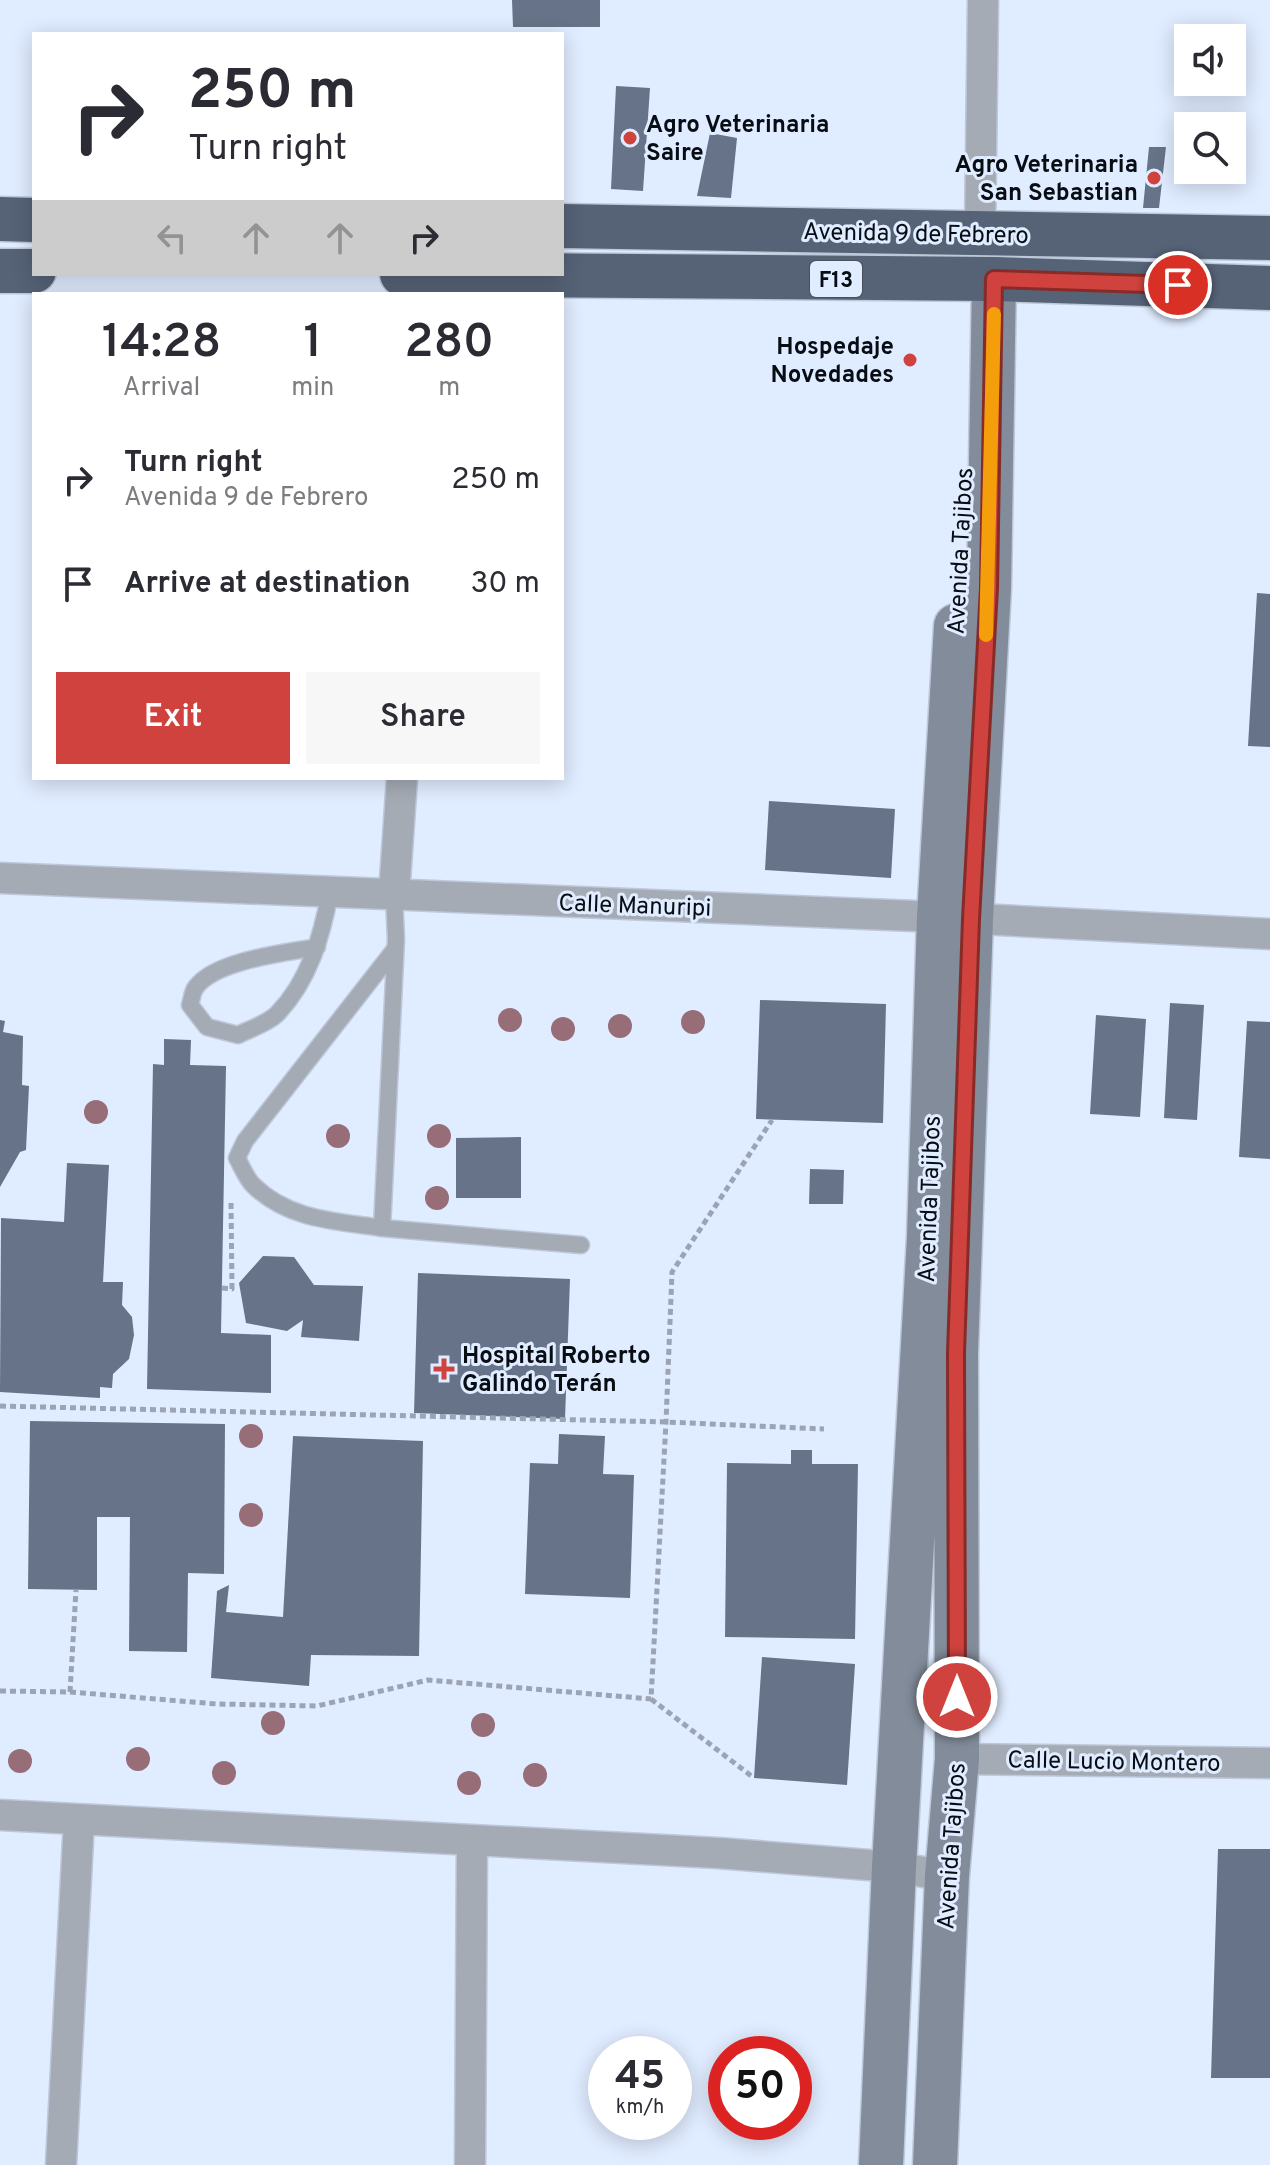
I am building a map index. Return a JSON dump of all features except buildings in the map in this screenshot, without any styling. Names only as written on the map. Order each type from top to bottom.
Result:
[{"type":"highway","points":[[0,219],[32,220]]},
{"type":"highway","name":"Avenida 9 de Febrero","points":[[564,226],[1270,238]]},
{"type":"highway","points":[[0,271],[32,271]]},
{"type":"highway","name":"Avenida 9 de Febrero","points":[[564,275],[985,280],[1270,288]]},
{"type":"main road","name":"Avenida Tajibos","points":[[881,2165],[894,1867],[929,1237],[955,918],[985,280]]},
{"type":"main road","name":"Avenida Tajibos","points":[[935,2165],[947,1876],[957,1759],[955,918]]},
{"type":"street","points":[[980,234],[983,0]]},
{"type":"street","points":[[394,895],[402,780]]},
{"type":"street","name":"Calle Manuripi","points":[[0,878],[1270,934]]},
{"type":"street","name":"Calle Lucio Montero","points":[[957,1759],[1270,1763]]},
{"type":"street","points":[[0,1815],[718,1853],[894,1867],[947,1876]]},
{"type":"street","points":[[61,2165],[79,1820]]},
{"type":"street","points":[[470,2165],[472,1841]]},
{"type":"lane","points":[[317,947],[257,958],[209,974],[194,989],[190,1005],[207,1027],[238,1035],[276,1015],[306,972],[317,947],[330,892]]},
{"type":"lane","points":[[382,1228],[395,949],[394,895]]},
{"type":"lane","points":[[395,949],[245,1141],[237,1158],[251,1183],[273,1201],[299,1215],[382,1228],[581,1245]]},
{"type":"path","points":[[651,1699],[672,1272],[772,1120]]},
{"type":"path","points":[[222,1288],[232,1289],[231,1169],[237,1158]]},
{"type":"path","points":[[0,1406],[666,1422],[824,1429]]},
{"type":"path","points":[[70,1692],[76,1590]]},
{"type":"path","points":[[0,1691],[70,1692],[217,1704],[317,1706],[428,1680],[651,1699],[754,1778]]},
{"type":"slow traffic","points":[[986,635],[994,314]]},
{"type":"place","name":"Agro Veterinaria Saire","points":[[630,138]]},
{"type":"place","name":"Agro Veterinaria San Sebastian","points":[[1154,178]]},
{"type":"place","name":"Hospedaje Novedades","points":[[910,360]]},
{"type":"place","name":"Hospital Roberto Galindo Terán","points":[[444,1369]]},
{"type":"route","points":[[957,1697],[956,1353],[971,919],[989,588],[994,279],[1178,285]]}]
